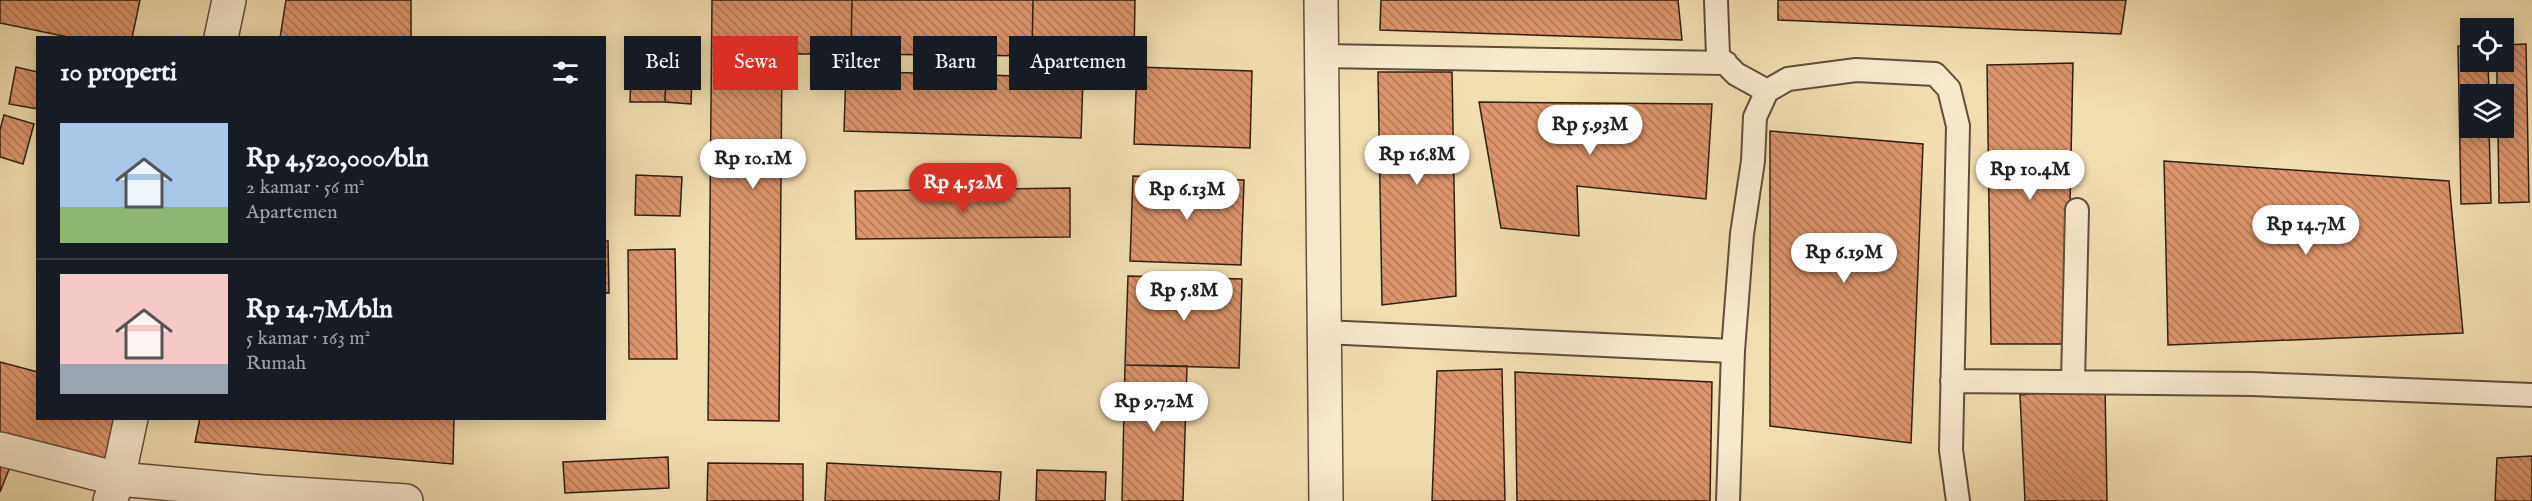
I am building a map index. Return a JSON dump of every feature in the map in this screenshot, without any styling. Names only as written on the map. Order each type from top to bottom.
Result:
[{"type":"street","points":[[221,36],[230,0]]},
{"type":"street","points":[[1321,0],[1326,501]]},
{"type":"street","points":[[114,490],[131,420]]},
{"type":"street","points":[[0,449],[114,490],[263,492],[406,501]]},
{"type":"lane","points":[[1716,0],[1718,56],[1736,74],[1767,91]]},
{"type":"lane","points":[[1322,56],[1726,63]]},
{"type":"lane","points":[[1728,501],[1733,351],[1742,234],[1753,161],[1755,117],[1767,91],[1788,79],[1856,70],[1935,74],[1949,89],[1958,126],[1951,450],[1958,501]]},
{"type":"lane","points":[[2073,382],[2077,210]]},
{"type":"lane","points":[[1324,332],[1733,351]]},
{"type":"lane","points":[[1952,381],[2252,384],[2532,395]]},
{"type":"building","points":[[0,0],[140,0],[132,36],[63,36],[0,23]]},
{"type":"building","points":[[286,0],[411,0],[411,36],[280,36]]},
{"type":"building","points":[[712,0],[852,0],[851,36],[810,36],[810,54],[798,54],[798,36],[713,36],[713,90],[782,90],[779,421],[708,420]]},
{"type":"building","points":[[852,0],[1033,0],[1032,36],[1009,36],[1009,56],[997,56],[997,36],[913,36],[913,55],[901,55],[901,36],[851,36]]},
{"type":"building","points":[[1033,0],[1135,0],[1134,36],[1032,36]]},
{"type":"building","points":[[1381,0],[1678,0],[1682,40],[1380,30]]},
{"type":"building","points":[[1778,0],[2126,0],[2121,34],[1778,20]]},
{"type":"building","points":[[2526,44],[2529,202],[2499,203],[2498,138],[2514,138],[2514,84],[2497,84],[2497,72],[2514,72],[2514,45]]},
{"type":"building","points":[[2458,46],[2460,46],[2460,72],[2488,72],[2489,84],[2460,84],[2460,138],[2489,138],[2491,203],[2461,204]]},
{"type":"building","points":[[2073,63],[2067,344],[1991,344],[1987,65]]},
{"type":"building","points":[[16,67],[36,72],[36,109],[9,104]]},
{"type":"building","points":[[1147,67],[1252,71],[1250,148],[1134,144],[1136,90],[1147,90]]},
{"type":"building","points":[[1378,72],[1452,72],[1456,296],[1382,305]]},
{"type":"building","points":[[901,73],[913,73],[913,90],[997,90],[997,75],[1009,76],[1009,90],[1083,90],[1081,138],[844,131],[845,90],[901,90]]},
{"type":"building","points":[[630,90],[665,90],[665,102],[630,102]]},
{"type":"building","points":[[665,90],[691,90],[691,104],[665,102]]},
{"type":"building","points":[[1479,102],[1712,104],[1706,199],[1577,186],[1579,236],[1501,228]]},
{"type":"building","points":[[4,115],[34,124],[23,164],[0,157],[0,130]]},
{"type":"building","points":[[1770,131],[1923,144],[1911,443],[1770,426]]},
{"type":"building","points":[[2164,161],[2449,181],[2463,333],[2168,345]]},
{"type":"building","points":[[636,175],[682,177],[680,216],[635,215]]},
{"type":"building","points":[[1133,176],[1244,180],[1241,265],[1130,261]]},
{"type":"building","points":[[1070,188],[1070,237],[856,239],[855,191]]},
{"type":"building","points":[[606,241],[608,241],[609,293],[606,293]]},
{"type":"building","points":[[675,249],[677,359],[629,359],[628,250]]},
{"type":"building","points":[[1128,276],[1242,279],[1239,368],[1125,365]]},
{"type":"building","points":[[0,362],[36,371],[36,420],[122,420],[107,472],[0,445]]},
{"type":"building","points":[[1125,365],[1187,366],[1183,501],[1122,501]]},
{"type":"building","points":[[1502,369],[1505,501],[1432,501],[1437,371]]},
{"type":"building","points":[[1515,372],[1712,382],[1710,501],[1517,501]]},
{"type":"building","points":[[2105,386],[2107,501],[2025,501],[2020,395]]},
{"type":"building","points":[[200,420],[454,420],[453,464],[195,442]]},
{"type":"building","points":[[2532,456],[2532,501],[2495,501],[2497,458]]},
{"type":"building","points":[[668,457],[669,488],[565,493],[563,462]]},
{"type":"building","points":[[0,459],[12,462],[0,492]]},
{"type":"building","points":[[708,463],[803,464],[803,501],[707,501]]},
{"type":"building","points":[[827,463],[1001,472],[999,501],[825,501]]},
{"type":"building","points":[[1037,470],[1106,472],[1105,501],[1036,501]]}]
